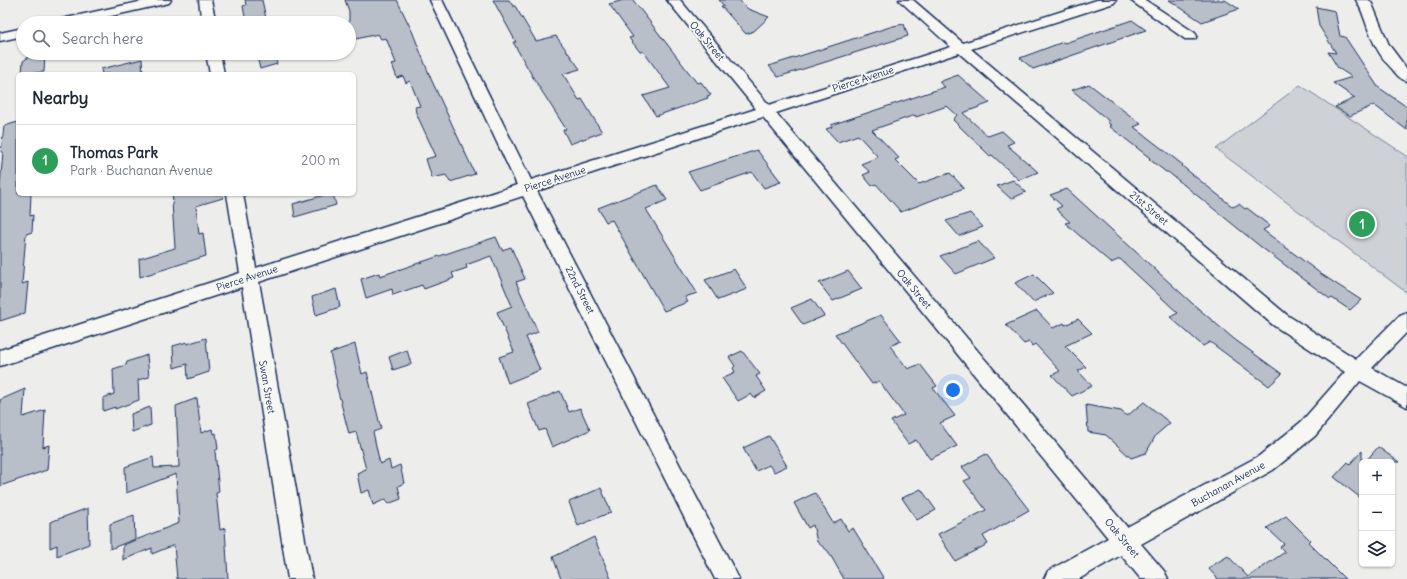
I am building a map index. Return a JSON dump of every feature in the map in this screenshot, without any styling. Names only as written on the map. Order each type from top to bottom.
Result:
[{"type":"street","points":[[93,16],[165,0]]},
{"type":"street","points":[[205,0],[207,16]]},
{"type":"street","name":"22nd Street","points":[[436,0],[527,188],[727,579]]},
{"type":"street","name":"Oak Street","points":[[672,0],[1156,579]]},
{"type":"street","name":"21st Street","points":[[905,0],[1280,320],[1358,370],[1407,398]]},
{"type":"street","name":"Pierce Avenue","points":[[0,358],[1110,0]]},
{"type":"street","points":[[1136,0],[1190,36]]},
{"type":"street","points":[[1362,0],[1371,15],[1378,39],[1389,58],[1407,78]]},
{"type":"street","points":[[0,37],[16,34]]},
{"type":"street","points":[[214,60],[216,72]]},
{"type":"street","name":"Swan Street","points":[[235,196],[300,579]]},
{"type":"street","name":"Buchanan Avenue","points":[[1056,579],[1266,463],[1308,429],[1358,370],[1407,320]]},
{"type":"shaded area","points":[[1300,85],[1407,156],[1407,293],[1216,149]]},
{"type":"building","points":[[245,0],[262,0],[265,16],[245,16],[243,6],[246,5]]},
{"type":"building","points":[[345,0],[397,0],[412,31],[431,79],[475,174],[450,182],[446,175],[432,178],[426,159],[436,156],[416,113],[415,107],[420,106],[410,81],[406,83],[403,76],[397,78],[392,64],[396,63],[386,38],[381,39],[378,34],[356,39],[356,16],[349,16],[349,11]]},
{"type":"building","points":[[493,0],[509,0],[513,6],[515,6],[536,41],[556,36],[580,69],[563,74],[579,100],[582,99],[602,132],[570,144],[563,130],[566,129],[534,79],[513,42],[516,42]]},
{"type":"building","points":[[624,0],[633,0],[697,83],[701,82],[711,95],[707,96],[708,98],[656,116],[643,96],[670,88],[643,51],[640,52],[629,38],[633,37],[609,4]]},
{"type":"building","points":[[719,0],[739,0],[748,9],[769,17],[754,31],[746,34],[721,6],[724,6]]},
{"type":"building","points":[[1169,0],[1225,0],[1239,9],[1202,22]]},
{"type":"building","points":[[1316,7],[1335,11],[1340,36],[1345,37],[1378,87],[1407,107],[1407,130],[1374,105],[1350,116],[1335,107],[1355,98],[1333,83],[1352,77],[1338,68],[1328,52],[1336,53],[1319,26]]},
{"type":"building","points":[[1132,20],[1146,30],[1033,69],[1020,58],[1063,42],[1065,43]]},
{"type":"building","points":[[904,24],[908,36],[778,77],[769,66],[893,26]]},
{"type":"building","points":[[45,60],[44,72],[22,72],[23,61]]},
{"type":"building","points":[[142,60],[143,72],[102,72],[101,69]]},
{"type":"building","points":[[258,60],[276,60],[277,64],[260,69]]},
{"type":"building","points":[[958,75],[990,103],[963,113],[988,136],[1002,131],[1014,142],[1007,145],[1038,172],[1019,180],[992,155],[990,156],[953,120],[958,114],[957,115],[947,106],[916,117],[915,115],[872,130],[899,158],[895,160],[919,184],[950,173],[964,188],[901,212],[876,184],[872,186],[863,175],[870,172],[861,164],[878,157],[858,135],[838,142],[826,129],[832,127],[831,125],[945,87],[939,82]]},
{"type":"building","points":[[1089,84],[1141,124],[1134,127],[1183,165],[1182,166],[1233,207],[1239,204],[1245,209],[1247,208],[1270,226],[1263,230],[1321,274],[1361,300],[1350,310],[1332,298],[1330,299],[1261,247],[1168,172],[1149,159],[1150,158],[1109,126],[1111,125],[1107,122],[1109,121],[1072,90]]},
{"type":"building","points":[[16,123],[16,196],[31,196],[30,216],[33,215],[32,232],[26,234],[22,284],[28,282],[25,313],[0,321],[0,186],[3,152],[1,152],[4,126]]},
{"type":"building","points":[[757,150],[781,182],[764,188],[752,172],[700,190],[688,172]]},
{"type":"building","points":[[1013,180],[1026,192],[1011,199],[997,186]]},
{"type":"building","points":[[657,185],[667,200],[646,209],[697,293],[685,297],[688,302],[664,311],[612,220],[606,222],[598,208]]},
{"type":"building","points":[[1067,189],[1193,304],[1234,339],[1282,374],[1269,386],[1210,342],[1203,346],[1170,317],[1178,313],[1120,259],[1111,263],[1065,223],[1070,222],[1056,209],[1062,206],[1050,195]]},
{"type":"building","points":[[172,196],[222,196],[223,198],[196,206],[199,234],[203,233],[206,256],[140,277],[139,259],[175,248]]},
{"type":"building","points":[[321,196],[334,196],[336,205],[295,217],[293,204]]},
{"type":"building","points":[[970,213],[983,227],[959,236],[946,221]]},
{"type":"building","points":[[496,237],[502,250],[511,247],[525,279],[516,282],[538,332],[526,337],[540,370],[508,383],[499,357],[514,352],[497,312],[512,306],[491,256],[466,265],[467,268],[452,273],[454,278],[424,289],[422,285],[393,295],[392,289],[366,298],[361,279],[379,273],[380,276]]},
{"type":"building","points":[[978,241],[994,258],[956,274],[940,256]]},
{"type":"building","points":[[734,269],[747,289],[718,300],[705,280]]},
{"type":"building","points":[[848,271],[862,289],[833,301],[819,283]]},
{"type":"building","points":[[1034,274],[1053,293],[1033,302],[1015,283]]},
{"type":"building","points":[[336,289],[340,307],[316,315],[312,297]]},
{"type":"building","points":[[812,299],[824,316],[803,325],[791,308]]},
{"type":"building","points":[[1037,311],[1053,328],[1064,323],[1065,325],[1078,319],[1092,333],[1065,346],[1086,367],[1078,371],[1092,386],[1072,396],[1052,375],[1060,371],[1035,344],[1032,346],[1029,342],[1024,344],[1006,325]]},
{"type":"building","points":[[881,315],[901,341],[890,346],[908,369],[920,364],[937,386],[933,388],[955,416],[940,423],[957,446],[930,459],[916,440],[908,444],[891,421],[904,415],[879,381],[872,384],[835,334]]},
{"type":"building","points":[[206,338],[209,372],[188,379],[187,364],[174,368],[173,346],[187,342],[187,344]]},
{"type":"building","points":[[355,344],[362,374],[367,372],[381,429],[373,432],[380,464],[389,460],[391,469],[400,465],[404,483],[398,486],[401,499],[388,504],[386,499],[373,505],[369,490],[361,493],[357,473],[366,469],[356,432],[349,434],[336,384],[330,353]]},
{"type":"building","points":[[407,350],[411,364],[393,370],[389,357]]},
{"type":"building","points":[[742,351],[760,374],[756,376],[766,391],[754,398],[751,394],[738,401],[722,378],[735,372],[733,368],[735,366],[729,357]]},
{"type":"building","points":[[147,355],[149,377],[138,380],[139,400],[115,409],[115,407],[103,411],[103,398],[114,394],[113,369],[126,365],[127,362]]},
{"type":"building","points":[[25,389],[23,417],[45,410],[43,447],[49,445],[47,470],[0,486],[0,400]]},
{"type":"building","points":[[560,391],[569,412],[580,408],[590,430],[552,447],[545,429],[539,431],[528,404]]},
{"type":"building","points":[[197,398],[201,433],[212,429],[213,434],[216,433],[218,449],[215,451],[219,492],[216,493],[220,530],[225,528],[228,579],[177,579],[174,545],[152,554],[152,548],[123,560],[123,545],[179,523],[176,474],[126,493],[125,467],[153,457],[154,468],[179,467],[176,406]]},
{"type":"building","points":[[1144,402],[1170,423],[1156,435],[1146,453],[1131,458],[1106,435],[1088,432],[1086,405],[1121,411],[1127,416]]},
{"type":"building","points":[[150,407],[151,425],[132,432],[131,414]]},
{"type":"building","points":[[769,436],[787,466],[774,472],[769,465],[756,471],[743,448]]},
{"type":"building","points":[[1378,447],[1395,459],[1368,459]]},
{"type":"building","points":[[1362,451],[1362,459],[1359,459],[1359,497],[1334,477],[1348,462],[1350,464]]},
{"type":"building","points":[[986,454],[1029,510],[983,536],[988,544],[955,561],[938,534],[986,510],[964,481],[971,478],[962,467]]},
{"type":"building","points":[[601,488],[611,512],[578,526],[569,502]]},
{"type":"building","points":[[921,489],[936,510],[917,520],[902,498]]},
{"type":"building","points":[[815,493],[833,523],[841,519],[848,531],[853,528],[884,579],[844,579],[828,551],[817,542],[813,525],[808,528],[794,503]]},
{"type":"building","points":[[88,508],[89,544],[57,556],[57,545],[50,548],[50,522]]},
{"type":"building","points":[[134,515],[135,539],[110,549],[110,524]]},
{"type":"building","points":[[1286,516],[1310,540],[1308,542],[1345,579],[1218,579],[1208,568],[1228,556],[1248,577],[1285,552],[1280,547],[1284,544],[1267,528]]},
{"type":"building","points":[[594,537],[611,579],[561,579],[553,557]]},
{"type":"place","name":"Thomas Park","points":[[1362,224]]}]
